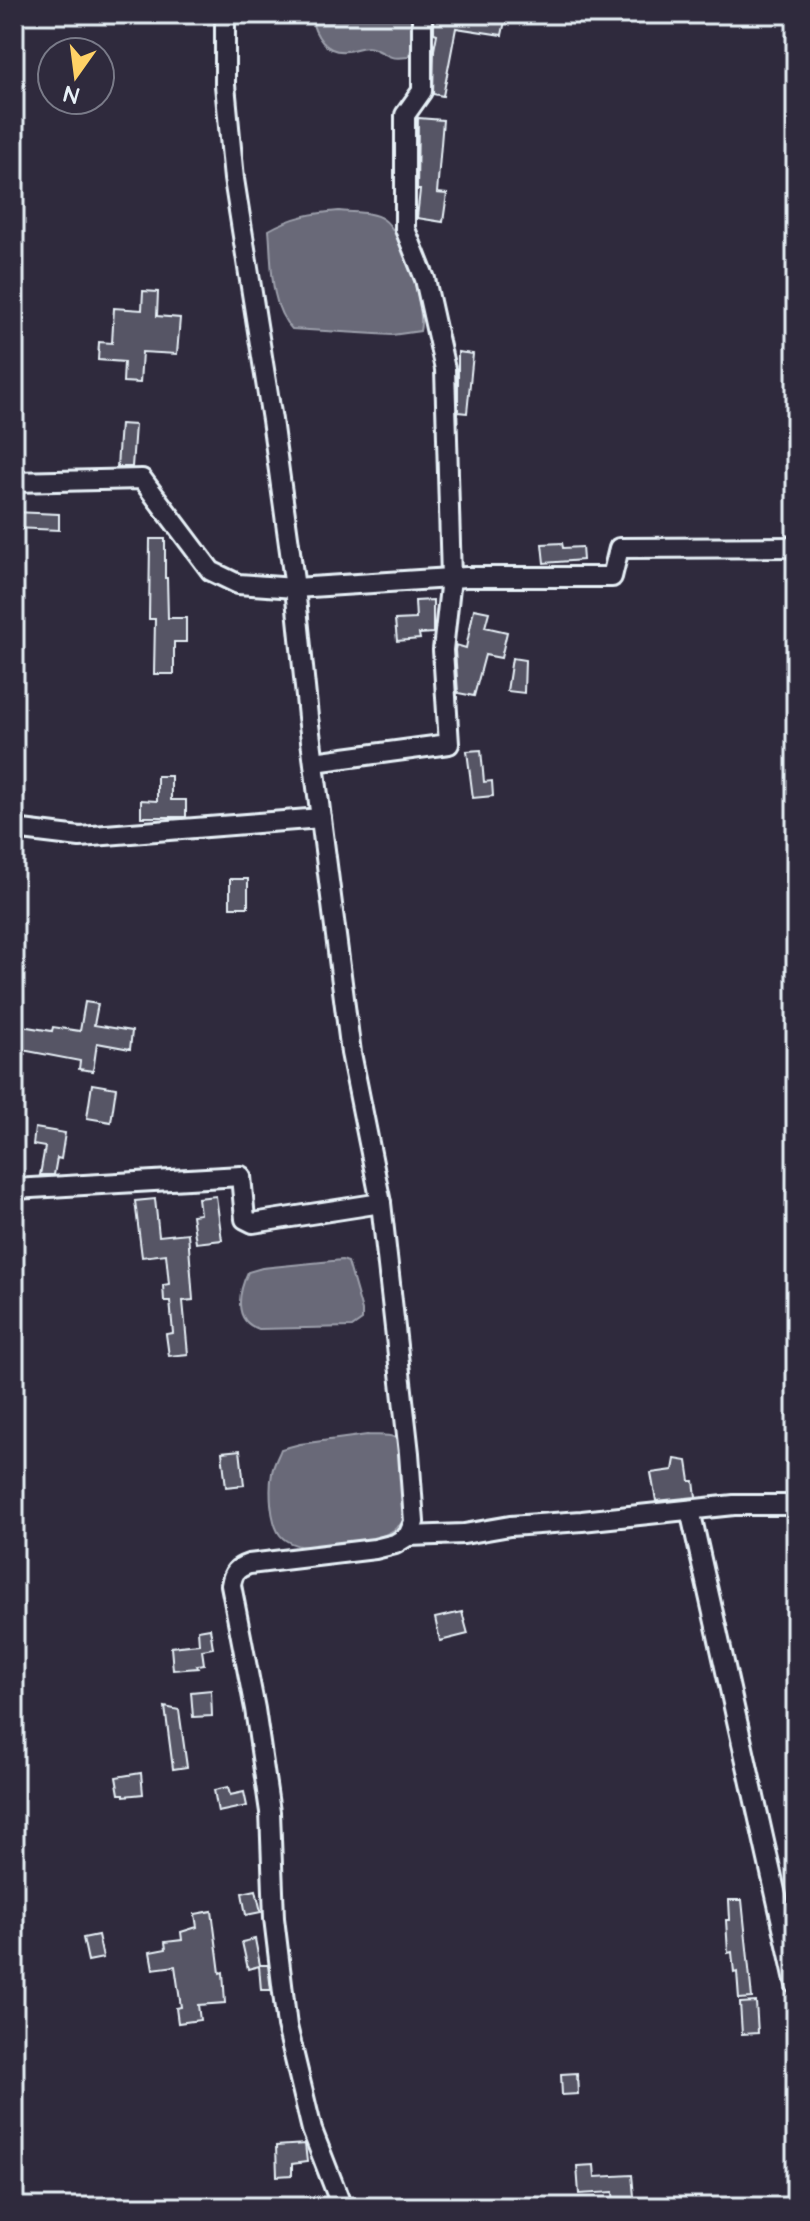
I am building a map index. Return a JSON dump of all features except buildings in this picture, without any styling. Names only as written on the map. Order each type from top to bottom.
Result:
[{"type":"street","points":[[225,14],[225,85],[234,179],[295,588],[351,1053],[381,1203],[409,1453],[414,1522],[408,1536]]},
{"type":"street","points":[[314,762],[449,744],[443,650],[451,578],[445,369],[425,279],[405,229],[405,115],[422,91],[422,14]]},
{"type":"street","points":[[14,482],[142,479],[211,571],[238,584],[295,588],[451,578],[612,577],[619,548],[796,547]]},
{"type":"street","points":[[14,829],[80,837],[321,818]]},
{"type":"street","points":[[14,1189],[241,1176],[245,1219],[253,1223],[381,1203]]},
{"type":"street","points":[[342,2207],[312,2130],[287,2026],[274,1918],[270,1812],[255,1709],[231,1585],[232,1575],[238,1567],[249,1564],[375,1549],[395,1544],[408,1536],[464,1534],[510,1526],[734,1505],[796,1505]]},
{"type":"street","points":[[690,1510],[796,1985]]},
{"type":"water","points":[[310,14],[416,14],[414,43],[408,57],[401,58],[369,47],[339,51],[321,40]]},
{"type":"water","points":[[339,211],[373,215],[391,227],[412,272],[420,306],[420,331],[392,335],[292,329],[285,319],[275,296],[269,230],[303,216]]},
{"type":"water","points":[[342,1260],[348,1262],[362,1311],[362,1320],[352,1327],[259,1329],[250,1325],[241,1312],[240,1296],[248,1272]]},
{"type":"water","points":[[367,1435],[392,1436],[402,1446],[407,1465],[408,1517],[389,1533],[350,1545],[302,1546],[280,1535],[272,1513],[271,1487],[281,1449]]}]
